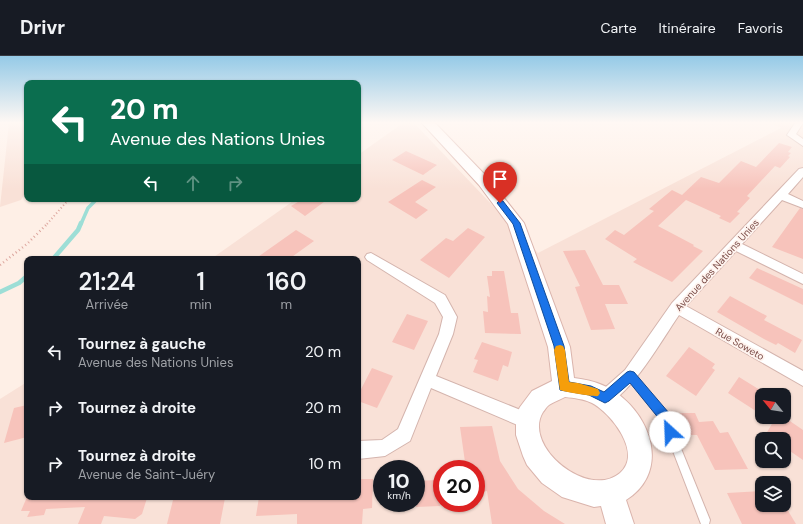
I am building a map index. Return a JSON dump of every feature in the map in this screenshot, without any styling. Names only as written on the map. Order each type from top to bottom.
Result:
[{"type":"main road","points":[[449,145],[484,182],[516,223],[559,346],[564,387]]},
{"type":"main road","points":[[564,387],[578,388],[591,391],[605,398],[620,409],[631,424],[639,441],[640,458],[636,474],[626,486],[610,493],[590,494],[568,487],[550,474],[536,457],[528,438],[527,421],[531,408],[539,397],[550,390],[564,387]]},
{"type":"main road","points":[[610,493],[620,524]]},
{"type":"street","name":"Avenue des Nations Unies","points":[[605,398],[630,376],[677,307],[803,171]]},
{"type":"street","points":[[781,195],[803,205]]},
{"type":"street","points":[[734,245],[803,279]]},
{"type":"street","points":[[361,450],[385,448],[404,435],[446,334],[450,317],[440,299],[371,257]]},
{"type":"street","name":"Rue Soweto","points":[[677,307],[803,379]]},
{"type":"street","points":[[427,379],[527,421]]},
{"type":"lane","points":[[630,376],[664,417],[705,520]]},
{"type":"path","points":[[0,265],[11,258],[56,215],[67,202]]},
{"type":"shaded area","points":[[7,145],[24,145],[24,195],[21,200],[0,207]]},
{"type":"shaded area","points":[[372,145],[435,145],[538,253],[748,145],[803,145],[803,524],[0,524],[0,399],[24,384],[24,500],[361,500],[361,256],[215,256],[292,202],[361,202],[361,153]]},
{"type":"building","points":[[777,145],[792,147],[788,152],[791,153],[788,156],[790,157],[780,168],[775,166],[747,196],[750,198],[737,212],[740,213],[730,223],[719,218],[721,216],[686,200],[658,226],[703,251],[672,282],[633,262],[637,259],[605,239],[615,230],[624,235],[654,211],[649,209],[672,190],[682,195],[701,177],[719,183],[741,161],[756,167]]},
{"type":"building","points":[[406,151],[437,165],[423,175],[392,160]]},
{"type":"building","points":[[422,180],[436,187],[415,202],[428,210],[416,219],[388,202]]},
{"type":"building","points":[[298,202],[324,202],[305,216],[291,206]]},
{"type":"building","points":[[800,208],[803,209],[803,259],[772,247]]},
{"type":"building","points":[[468,228],[485,237],[449,278],[420,260],[446,238],[453,241]]},
{"type":"building","points":[[296,230],[314,241],[293,256],[259,256]]},
{"type":"building","points":[[585,250],[603,285],[619,285],[628,304],[605,304],[615,329],[591,330],[575,287],[580,286],[563,251]]},
{"type":"building","points":[[757,268],[803,289],[803,305],[749,278]]},
{"type":"building","points":[[492,271],[504,271],[511,313],[518,313],[521,334],[485,333],[483,311],[488,312],[487,296],[490,297],[487,276],[492,276]]},
{"type":"building","points":[[730,296],[767,316],[764,320],[802,340],[795,353],[778,343],[776,345],[764,339],[717,312]]},
{"type":"building","points":[[407,314],[428,321],[414,350],[392,342]]},
{"type":"building","points":[[482,342],[512,352],[508,367],[503,365],[498,381],[473,372],[478,360],[474,359]]},
{"type":"building","points":[[689,347],[715,364],[712,368],[715,370],[696,396],[666,376]]},
{"type":"building","points":[[372,368],[393,376],[377,408],[361,402],[361,389]]},
{"type":"building","points":[[739,377],[757,388],[755,388],[755,410],[728,393]]},
{"type":"building","points":[[24,406],[24,438],[4,443],[14,408]]},
{"type":"building","points":[[680,413],[695,413],[699,422],[713,421],[720,433],[728,432],[748,469],[715,470],[697,435],[690,435]]},
{"type":"building","points":[[791,422],[803,430],[803,460],[791,452],[791,432],[767,432],[772,424],[791,424]]},
{"type":"building","points":[[492,426],[500,461],[518,489],[544,511],[565,524],[492,524],[487,491],[485,491],[485,460],[465,460],[460,427]]},
{"type":"building","points":[[361,479],[373,479],[372,508],[363,509],[362,524],[297,524],[297,514],[256,516],[259,500],[361,500]]},
{"type":"building","points":[[433,480],[433,506],[425,507],[425,481]]},
{"type":"building","points":[[755,491],[755,512],[789,512],[796,524],[742,524],[727,493]]},
{"type":"building","points":[[26,500],[146,500],[142,514],[135,519],[104,516],[101,524],[78,524],[85,507],[46,509],[44,515],[27,517],[30,511],[21,511]]},
{"type":"building","points":[[173,500],[225,500],[220,524],[167,524]]},
{"type":"waterway","points":[[81,224],[88,208],[94,202]]},
{"type":"waterway","points":[[56,256],[78,230],[81,223]]},
{"type":"waterway","points":[[0,292],[19,283],[24,279]]},
{"type":"slow traffic","points":[[560,350],[564,387],[578,388],[594,393]]},
{"type":"route","points":[[500,203],[516,223],[559,346],[564,387],[591,391],[605,398],[630,376],[664,417],[670,432]]}]
